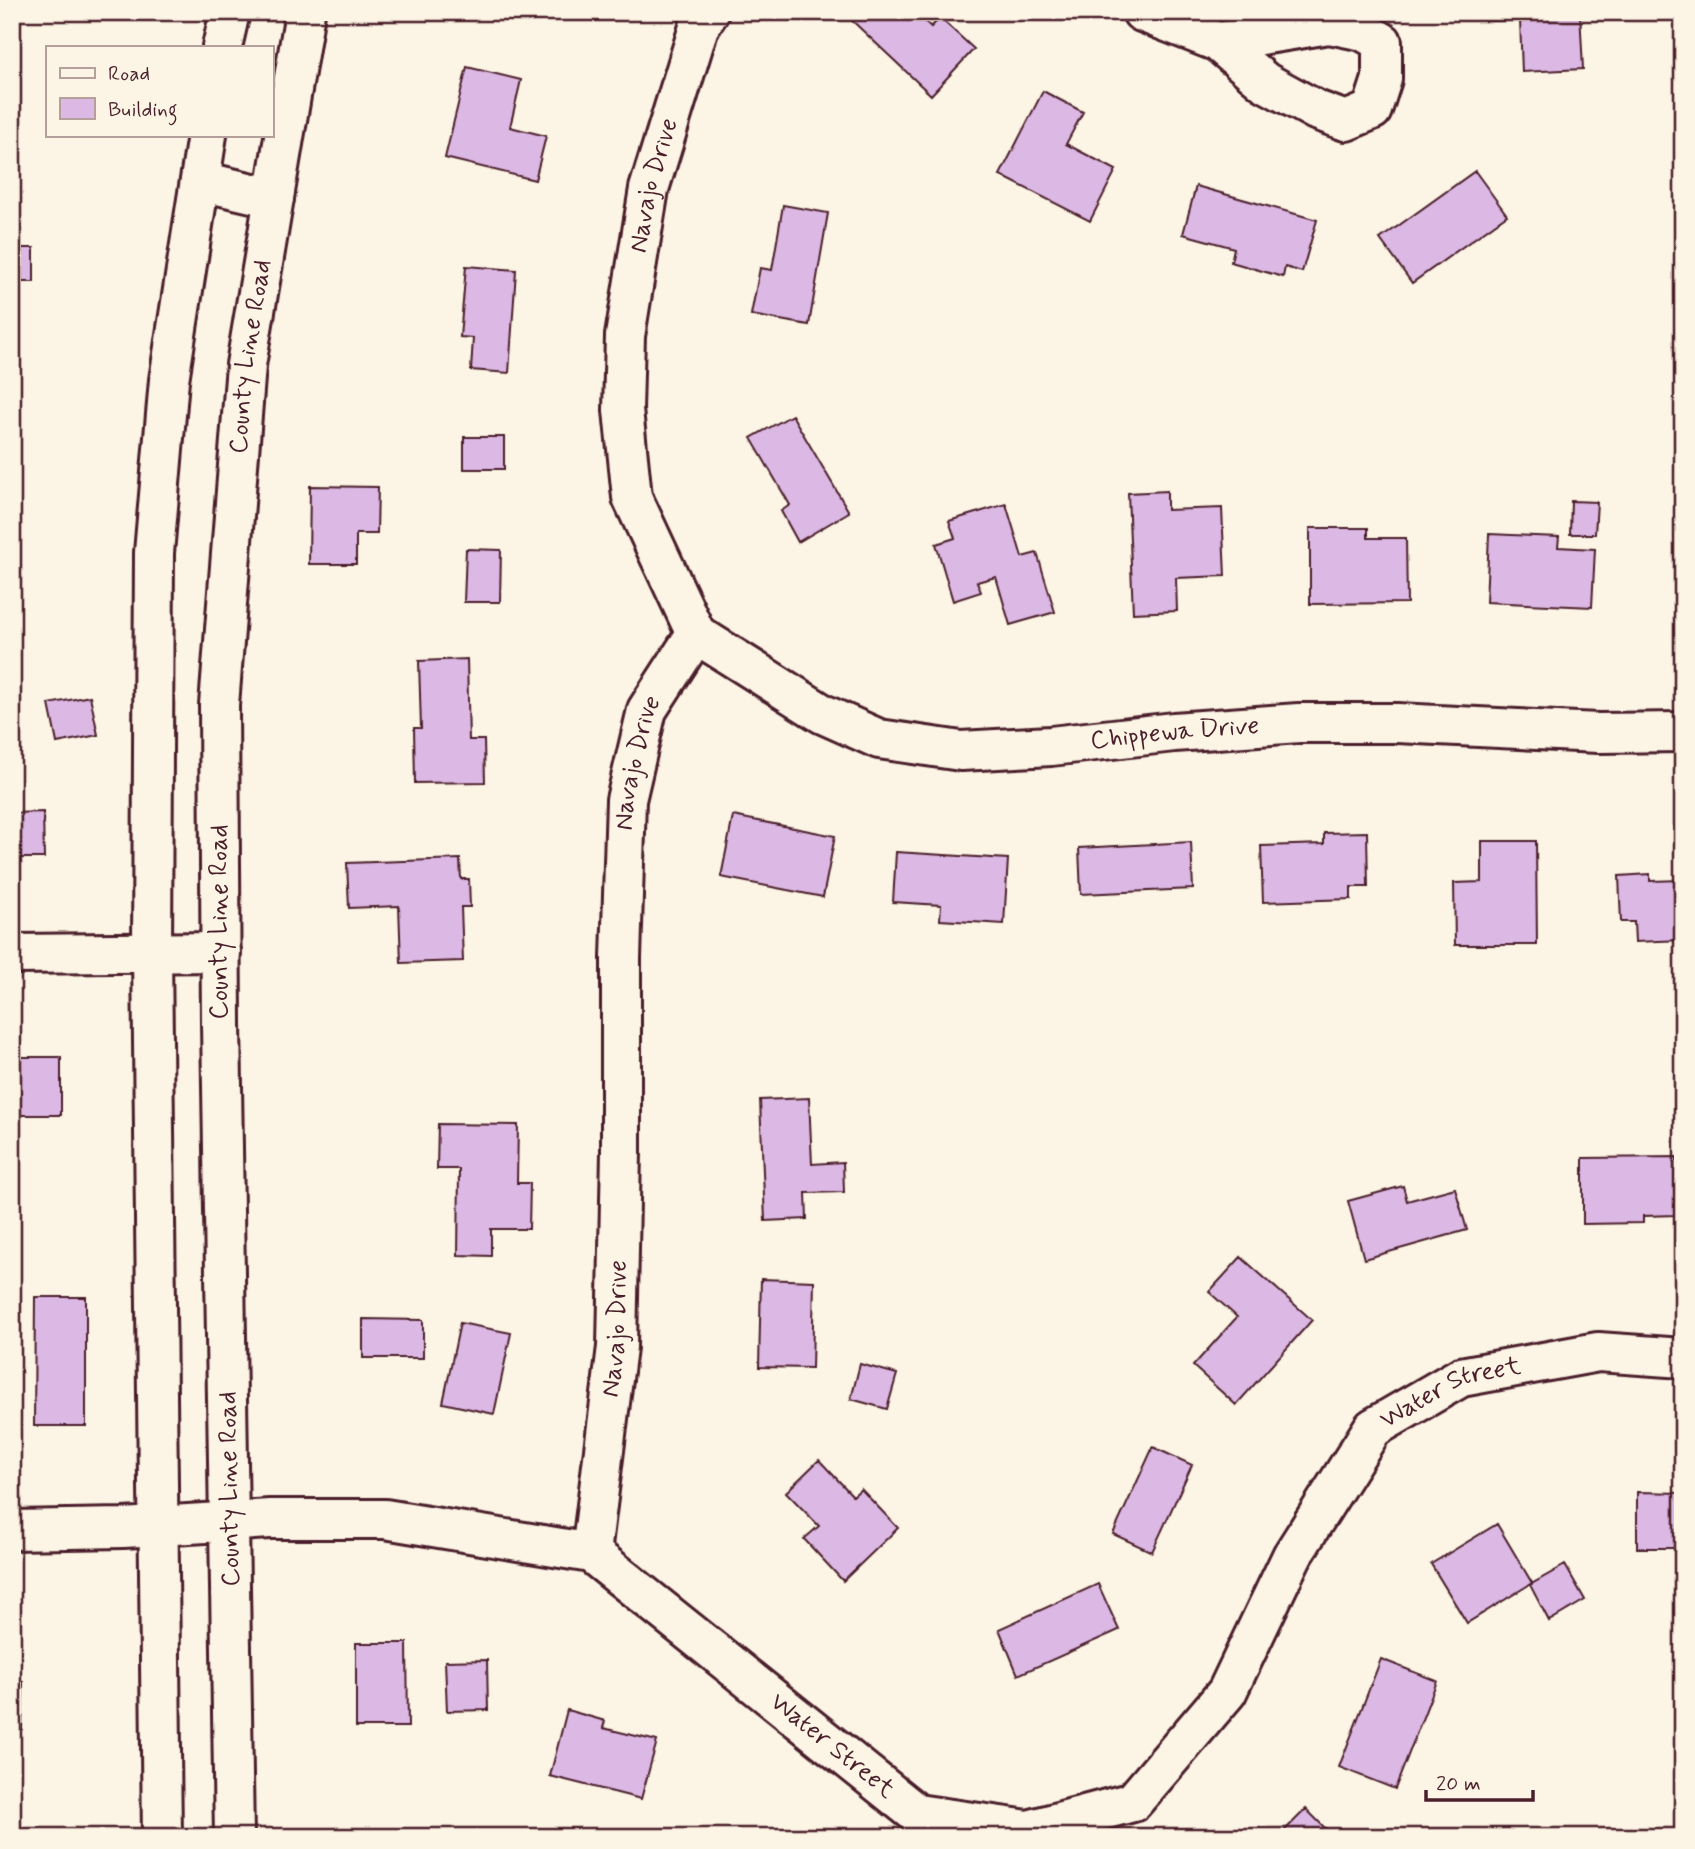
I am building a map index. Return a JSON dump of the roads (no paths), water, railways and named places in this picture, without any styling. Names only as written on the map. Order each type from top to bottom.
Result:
[{"type":"street","points":[[222,46],[230,12]]},
{"type":"street","name":"County Line Road","points":[[234,1837],[219,705],[246,365],[304,12]]},
{"type":"street","name":"Navajo Drive","points":[[591,1553],[617,1347],[621,958],[626,800],[647,710],[696,634],[632,497],[622,410],[625,336],[649,189],[699,27],[709,12]]},
{"type":"street","points":[[1142,12],[1218,42]]},
{"type":"street","points":[[162,1837],[152,953],[154,553],[169,380],[207,136]]},
{"type":"street","points":[[201,181],[274,198]]},
{"type":"street","name":"Chippewa Drive","points":[[696,634],[823,714],[879,739],[961,751],[1051,746],[1174,732],[1299,723],[1397,723],[1598,733],[1683,732]]},
{"type":"street","points":[[12,954],[221,952]]},
{"type":"street","name":"Water Street","points":[[12,1530],[230,1520],[385,1519],[591,1553],[916,1814],[1028,1830],[1133,1802],[1227,1692],[1293,1556],[1373,1428],[1461,1377],[1598,1352],[1683,1358]]}]
